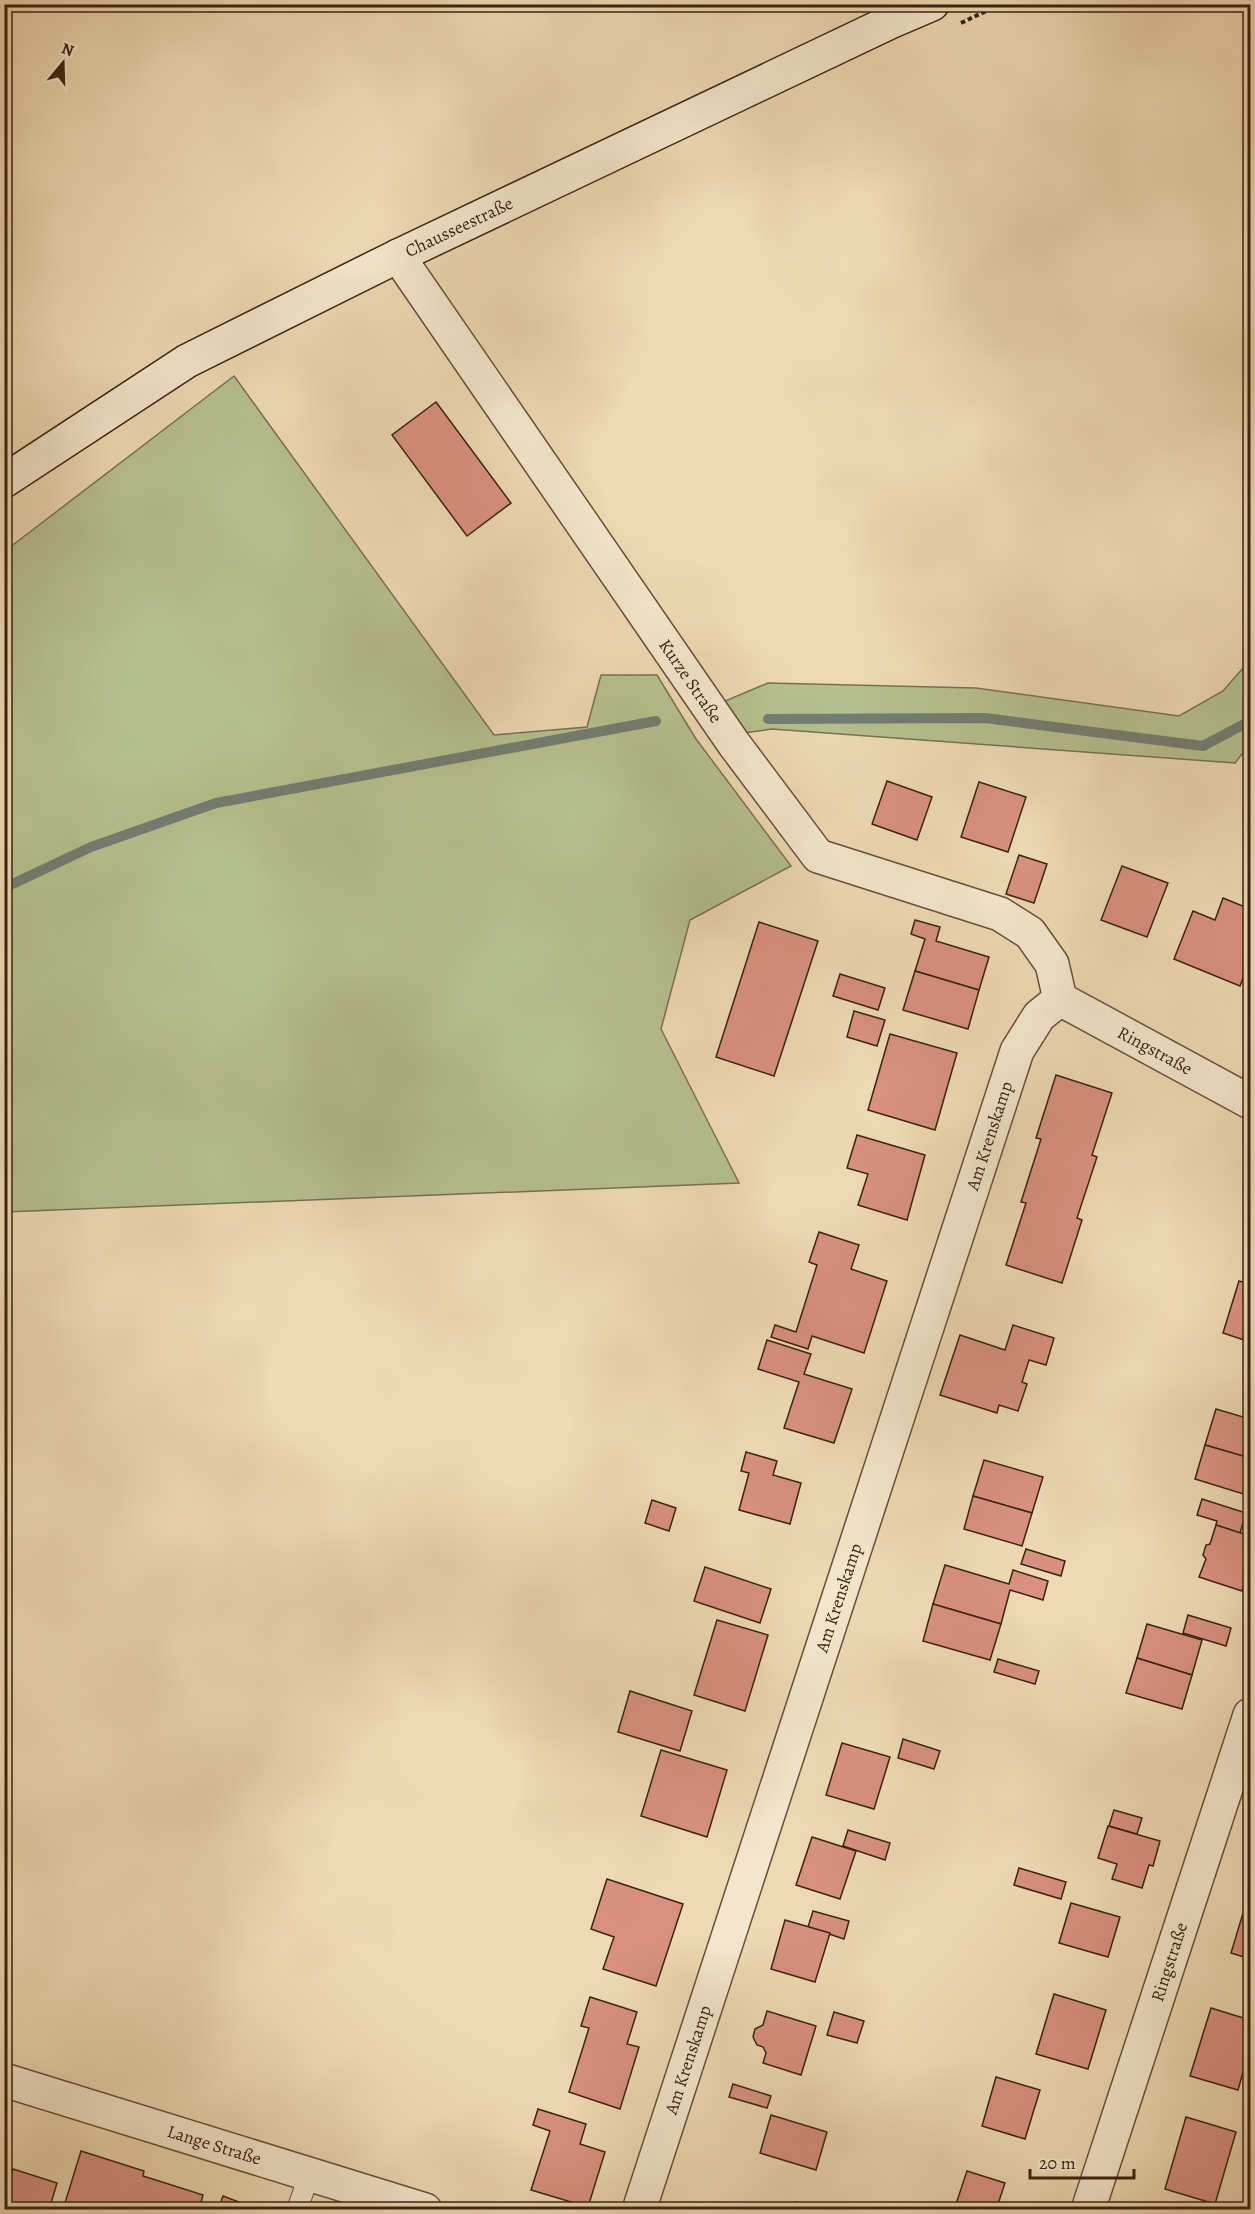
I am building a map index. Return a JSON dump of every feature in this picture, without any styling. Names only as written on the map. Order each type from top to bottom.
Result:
[{"type":"street","name":"Chausseestraße","points":[[4,482],[187,360],[398,256],[932,4]]},
{"type":"street","name":"Kurze Straße","points":[[398,256],[734,744],[818,856],[1000,914],[1030,933],[1052,964],[1060,999]]},
{"type":"street","name":"Ringstraße","points":[[1060,999],[1251,1102]]},
{"type":"street","name":"Am Krenskamp","points":[[639,2210],[1017,1051],[1039,1016],[1060,999]]},
{"type":"street","name":"Ringstraße","points":[[1088,2210],[1251,1715]]},
{"type":"street","name":"Lange Straße","points":[[4,2080],[425,2210]]},
{"type":"lane","points":[[297,2210],[309,2175]]},
{"type":"green space","points":[[234,376],[494,735],[587,727],[601,675],[657,675],[696,739],[791,866],[690,920],[661,1029],[739,1183],[5,1212],[5,551]]},
{"type":"green space","points":[[1250,660],[1250,744],[1235,763],[772,729],[744,733],[725,701],[768,683],[976,688],[1179,716],[1223,691]]},
{"type":"building","points":[[436,402],[511,503],[467,536],[392,435]]},
{"type":"building","points":[[887,781],[932,797],[917,840],[872,824]]},
{"type":"building","points":[[979,782],[1026,797],[1008,852],[961,837]]},
{"type":"building","points":[[1019,855],[1047,864],[1034,903],[1006,894]]},
{"type":"building","points":[[1122,866],[1168,883],[1147,937],[1101,920]]},
{"type":"building","points":[[1223,898],[1250,909],[1250,960],[1240,986],[1174,959],[1193,911],[1215,920]]},
{"type":"building","points":[[915,920],[940,927],[936,941],[989,957],[979,990],[915,971],[925,939],[911,934]]},
{"type":"building","points":[[759,922],[818,941],[774,1076],[716,1057]]},
{"type":"building","points":[[915,971],[979,990],[968,1029],[903,1010]]},
{"type":"building","points":[[840,974],[885,988],[878,1010],[833,996]]},
{"type":"building","points":[[854,1011],[885,1020],[877,1046],[847,1037]]},
{"type":"building","points":[[890,1034],[957,1053],[935,1130],[868,1110]]},
{"type":"building","points":[[1056,1075],[1112,1093],[1092,1155],[1097,1157],[1077,1218],[1082,1220],[1062,1283],[1006,1265],[1026,1203],[1021,1202],[1041,1139],[1036,1138]]},
{"type":"building","points":[[857,1135],[925,1155],[907,1220],[858,1205],[868,1174],[847,1168]]},
{"type":"building","points":[[819,1232],[859,1245],[851,1269],[887,1281],[864,1353],[812,1336],[808,1349],[771,1337],[775,1325],[796,1332],[817,1265],[809,1262]]},
{"type":"building","points":[[1239,1281],[1250,1284],[1250,1342],[1223,1333]]},
{"type":"building","points":[[1013,1325],[1054,1338],[1046,1365],[1029,1360],[1022,1382],[1027,1384],[1018,1411],[999,1405],[997,1413],[940,1395],[960,1335],[1005,1350]]},
{"type":"building","points":[[767,1340],[811,1354],[804,1374],[852,1389],[834,1443],[784,1428],[799,1382],[758,1369]]},
{"type":"building","points":[[1216,1409],[1250,1419],[1250,1458],[1205,1445]]},
{"type":"building","points":[[1205,1445],[1250,1458],[1250,1496],[1195,1479]]},
{"type":"building","points":[[746,1452],[777,1461],[773,1475],[801,1483],[790,1524],[739,1510],[749,1473],[741,1471]]},
{"type":"building","points":[[984,1460],[1043,1477],[1032,1513],[973,1496]]},
{"type":"building","points":[[973,1496],[1032,1513],[1022,1546],[964,1529]]},
{"type":"building","points":[[1202,1499],[1246,1513],[1240,1533],[1216,1525],[1217,1521],[1197,1515]]},
{"type":"building","points":[[652,1500],[676,1508],[669,1531],[645,1523]]},
{"type":"building","points":[[1216,1525],[1250,1536],[1250,1563],[1242,1591],[1199,1577],[1206,1559],[1203,1555],[1206,1545],[1210,1544]]},
{"type":"building","points":[[1026,1549],[1065,1561],[1061,1576],[1021,1564]]},
{"type":"building","points":[[945,1565],[1009,1584],[1013,1570],[1048,1581],[1043,1600],[1010,1590],[1001,1624],[933,1604]]},
{"type":"building","points":[[705,1567],[771,1589],[760,1623],[694,1601]]},
{"type":"building","points":[[933,1604],[1001,1624],[990,1660],[923,1641]]},
{"type":"building","points":[[1188,1615],[1231,1628],[1226,1646],[1183,1633]]},
{"type":"building","points":[[717,1620],[768,1635],[745,1711],[694,1695]]},
{"type":"building","points":[[1147,1624],[1202,1640],[1192,1675],[1137,1658]]},
{"type":"building","points":[[1137,1658],[1192,1675],[1182,1709],[1126,1693]]},
{"type":"building","points":[[998,1659],[1039,1671],[1035,1684],[994,1672]]},
{"type":"building","points":[[630,1691],[692,1711],[680,1751],[618,1732]]},
{"type":"building","points":[[903,1739],[940,1751],[934,1769],[898,1758]]},
{"type":"building","points":[[842,1743],[890,1757],[874,1809],[826,1795]]},
{"type":"building","points":[[661,1750],[727,1770],[707,1837],[641,1816]]},
{"type":"building","points":[[1114,1810],[1142,1818],[1137,1834],[1109,1826]]},
{"type":"building","points":[[1108,1826],[1160,1841],[1153,1866],[1149,1865],[1142,1888],[1112,1879],[1117,1864],[1098,1858]]},
{"type":"building","points":[[848,1830],[890,1843],[885,1860],[843,1846]]},
{"type":"building","points":[[812,1837],[856,1851],[840,1899],[796,1885]]},
{"type":"building","points":[[1019,1868],[1066,1882],[1061,1899],[1014,1885]]},
{"type":"building","points":[[607,1879],[683,1904],[656,1986],[603,1969],[614,1937],[591,1929]]},
{"type":"building","points":[[1250,1890],[1250,1959],[1231,1953]]},
{"type":"building","points":[[1071,1903],[1120,1917],[1108,1957],[1059,1943]]},
{"type":"building","points":[[813,1911],[849,1921],[844,1939],[808,1927]]},
{"type":"building","points":[[785,1920],[830,1933],[815,1982],[771,1969]]},
{"type":"building","points":[[1054,1994],[1106,2010],[1088,2069],[1036,2054]]},
{"type":"building","points":[[590,1997],[637,2012],[627,2044],[639,2047],[620,2109],[569,2092],[589,2028],[581,2026]]},
{"type":"building","points":[[1211,2008],[1250,2020],[1250,2047],[1238,2090],[1190,2076]]},
{"type":"building","points":[[767,2011],[816,2026],[801,2075],[763,2063],[766,2053],[763,2047],[757,2045],[753,2037],[755,2029],[763,2025]]},
{"type":"building","points":[[834,2012],[864,2021],[857,2043],[827,2035]]},
{"type":"building","points":[[996,2077],[1040,2090],[1025,2139],[982,2126]]},
{"type":"building","points":[[733,2084],[771,2096],[767,2108],[729,2097]]},
{"type":"building","points":[[538,2109],[586,2124],[580,2144],[605,2152],[588,2207],[531,2190],[550,2131],[533,2125]]},
{"type":"building","points":[[771,2115],[827,2132],[816,2170],[760,2153]]},
{"type":"building","points":[[1186,2117],[1236,2132],[1215,2204],[1165,2189]]},
{"type":"building","points":[[81,2151],[144,2171],[143,2176],[203,2195],[199,2210],[86,2210],[65,2203]]},
{"type":"building","points":[[13,2169],[57,2183],[49,2210],[25,2210],[4,2203]]},
{"type":"building","points":[[967,2171],[1005,2183],[996,2210],[954,2210]]},
{"type":"building","points":[[223,2196],[260,2210],[218,2210]]},
{"type":"building","points":[[796,2202],[817,2210],[793,2210]]},
{"type":"building","points":[[745,2203],[765,2210],[743,2210]]},
{"type":"waterway","points":[[768,719],[985,718],[1203,746],[1250,721]]},
{"type":"waterway","points":[[4,888],[91,847],[216,803],[656,721]]}]
